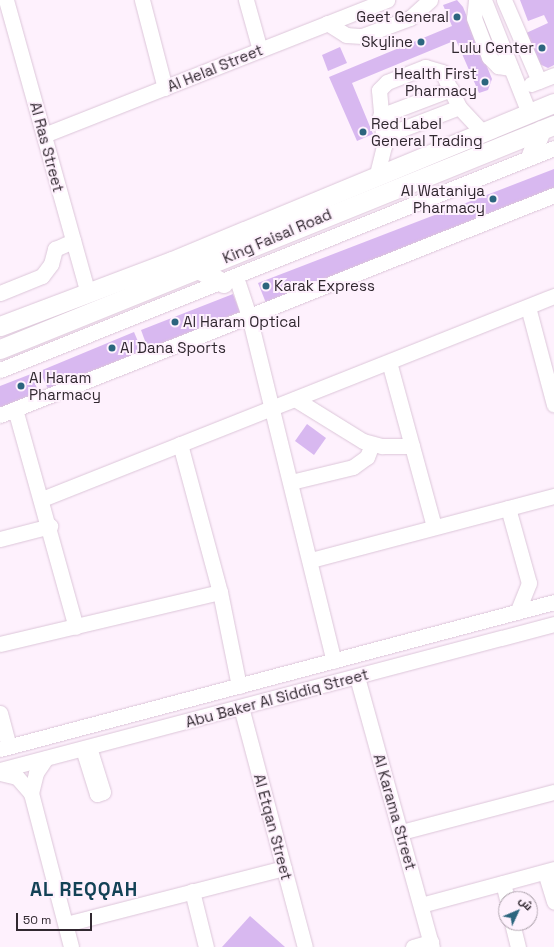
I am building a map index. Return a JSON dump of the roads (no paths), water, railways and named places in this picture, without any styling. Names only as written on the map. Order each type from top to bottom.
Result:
[{"type":"main road","name":"King Faisal Road","points":[[0,326],[88,293],[554,103]]},
{"type":"main road","name":"King Faisal Road","points":[[0,348],[548,127]]},
{"type":"main road","points":[[531,155],[548,127]]},
{"type":"main road","points":[[198,268],[229,280]]},
{"type":"main road","points":[[0,341],[85,306],[90,301],[88,293]]},
{"type":"street","name":"Al Ras Street","points":[[6,0],[88,293]]},
{"type":"street","points":[[142,0],[165,88]]},
{"type":"street","points":[[246,0],[260,50]]},
{"type":"street","points":[[327,23],[346,35],[362,36],[410,18],[430,0]]},
{"type":"street","points":[[476,0],[474,18],[489,57],[498,66],[511,68]]},
{"type":"street","points":[[484,0],[529,113]]},
{"type":"street","points":[[504,0],[539,81]]},
{"type":"street","name":"Al Helal Street","points":[[44,135],[380,1]]},
{"type":"street","points":[[377,174],[384,136],[378,98],[381,87],[425,67],[442,72],[458,107],[482,132]]},
{"type":"street","points":[[519,89],[554,75]]},
{"type":"street","points":[[380,116],[451,89]]},
{"type":"street","points":[[384,136],[458,107]]},
{"type":"street","points":[[0,370],[229,280],[531,155],[554,148]]},
{"type":"street","points":[[0,416],[554,195]]},
{"type":"street","points":[[0,293],[42,276],[52,264],[56,249],[73,241]]},
{"type":"street","points":[[229,280],[250,316],[311,560],[334,661]]},
{"type":"street","points":[[42,499],[554,296]]},
{"type":"street","points":[[528,307],[554,405]]},
{"type":"street","points":[[389,362],[434,527]]},
{"type":"street","points":[[294,399],[345,432],[372,444],[412,446]]},
{"type":"street","points":[[15,409],[50,526],[76,627]]},
{"type":"street","points":[[180,444],[220,592],[239,686]]},
{"type":"street","points":[[291,482],[353,467],[367,457],[372,444]]},
{"type":"street","points":[[311,560],[554,496]]},
{"type":"street","points":[[508,508],[528,583],[517,612]]},
{"type":"street","points":[[0,538],[50,526]]},
{"type":"street","points":[[528,583],[554,602]]},
{"type":"street","points":[[0,644],[220,592]]},
{"type":"street","name":"Abu Baker Al Siddiq Street","points":[[5,748],[554,602]]},
{"type":"street","name":"Abu Baker Al Siddiq Street","points":[[0,771],[554,624]]},
{"type":"street","name":"Al Karama Street","points":[[357,677],[431,944]]},
{"type":"street","points":[[83,748],[112,734],[168,719],[173,714],[172,708],[161,707]]},
{"type":"street","name":"Al Etqan Street","points":[[241,707],[305,947]]},
{"type":"street","points":[[0,713],[5,748]]},
{"type":"street","points":[[31,793],[36,773],[46,758]]},
{"type":"street","points":[[0,771],[17,777],[31,793],[71,947]]},
{"type":"street","points":[[401,832],[554,792]]},
{"type":"street","points":[[66,924],[284,868]]},
{"type":"street","points":[[421,905],[550,871],[554,902]]},
{"type":"street","points":[[502,883],[504,891]]},
{"type":"street","points":[[192,891],[206,947]]},
{"type":"street","points":[[514,931],[518,947]]},
{"type":"street","points":[[413,947],[431,944]]},
{"type":"place","name":"Geet General","points":[[457,17]]},
{"type":"place","name":"Skyline","points":[[421,42]]},
{"type":"place","name":"Lulu Center","points":[[542,48]]},
{"type":"place","name":"Health First Pharmacy","points":[[485,82]]},
{"type":"place","name":"Red Label General Trading","points":[[363,132]]},
{"type":"place","name":"Al Wataniya Pharmacy","points":[[493,199]]},
{"type":"place","name":"Karak Express","points":[[266,286]]},
{"type":"place","name":"Al Haram Optical","points":[[175,322]]},
{"type":"place","name":"Al Dana Sports","points":[[112,348]]},
{"type":"place","name":"Al Haram Pharmacy","points":[[21,386]]},
{"type":"district","name":"AL REQQAH","points":[[84,890]]}]
